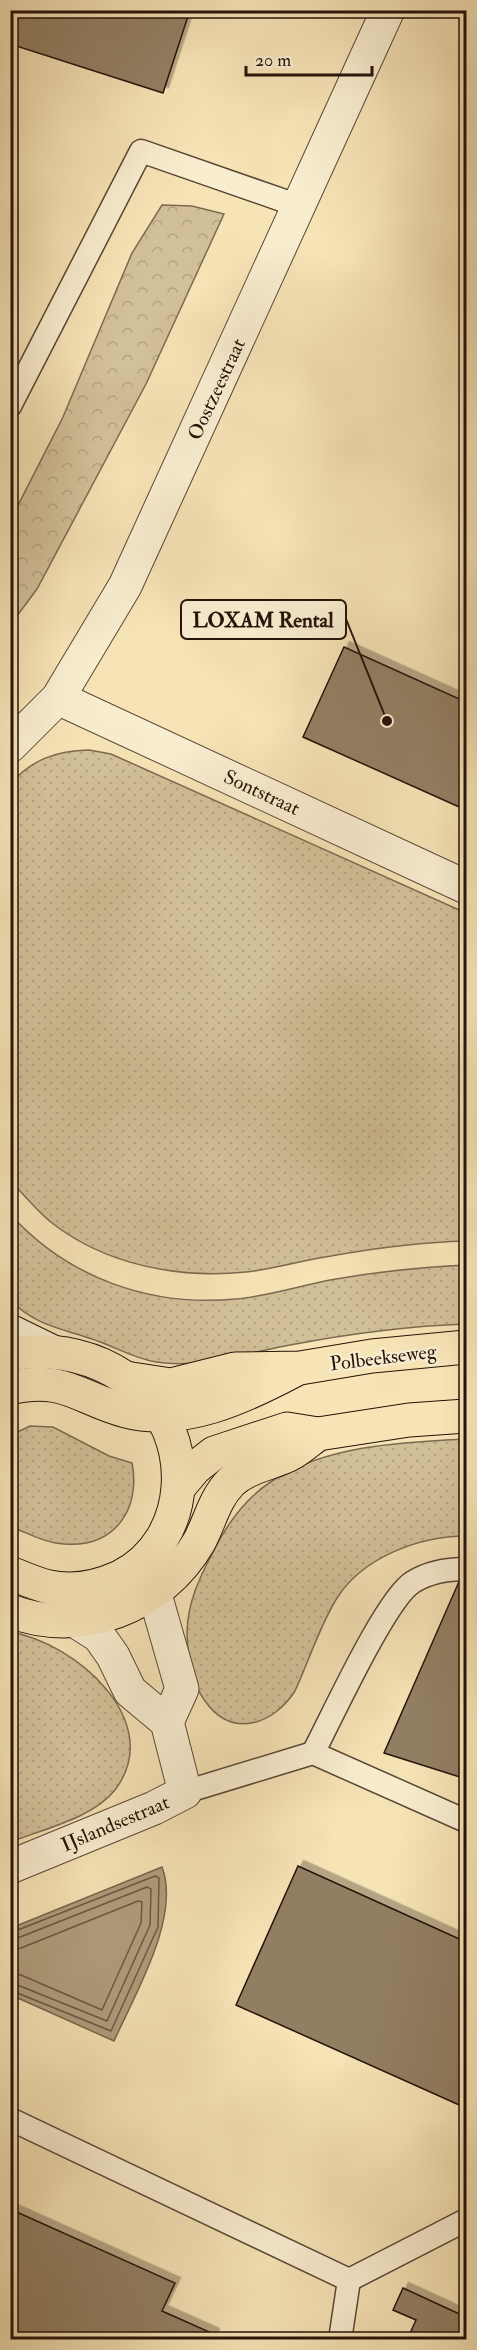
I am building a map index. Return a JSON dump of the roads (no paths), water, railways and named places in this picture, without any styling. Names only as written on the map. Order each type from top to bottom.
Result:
[{"type":"main road","name":"Polbeekseweg","points":[[125,1378],[171,1385],[235,1369],[300,1368],[372,1356],[466,1347]]},
{"type":"main road","points":[[10,1354],[51,1351],[90,1359],[125,1378],[144,1394],[160,1415],[175,1449],[179,1487],[175,1513],[156,1548],[126,1574],[89,1587],[50,1587],[10,1573]]},
{"type":"main road","name":"Polbeekseweg","points":[[10,1388],[27,1385],[54,1385],[80,1392],[126,1411],[160,1415],[176,1414],[245,1396],[300,1368]]},
{"type":"main road","points":[[179,1487],[204,1460],[225,1448],[287,1429],[318,1434],[409,1420],[466,1416]]},
{"type":"main road","points":[[10,1611],[36,1619],[77,1622],[119,1612],[154,1591],[190,1556],[223,1491],[241,1474],[286,1456],[318,1434]]},
{"type":"main road","points":[[154,1591],[156,1548]]},
{"type":"street","name":"Oostzeestraat","points":[[10,746],[58,698],[125,586],[388,10]]},
{"type":"street","name":"Sontstraat","points":[[58,698],[466,887]]},
{"type":"street","points":[[10,1331],[51,1351]]},
{"type":"street","points":[[77,1622],[99,1636],[107,1645],[130,1691],[167,1722],[182,1689],[154,1591]]},
{"type":"street","name":"IJslandsestraat","points":[[10,1867],[154,1808],[185,1792],[167,1722]]},
{"type":"lane","points":[[10,406],[141,151],[299,206]]},
{"type":"lane","points":[[313,1753],[392,1604],[412,1582],[446,1569],[466,1569]]},
{"type":"lane","points":[[185,1792],[313,1753],[466,1821]]},
{"type":"lane","points":[[10,2119],[349,2280]]},
{"type":"lane","points":[[349,2280],[466,2220]]},
{"type":"lane","points":[[340,2340],[349,2280]]},
{"type":"water","points":[[162,1867],[166,1887],[161,1932],[114,2041],[11,1995],[11,1928]]},
{"type":"place","name":"LOXAM Rental","points":[[387,721]]}]
